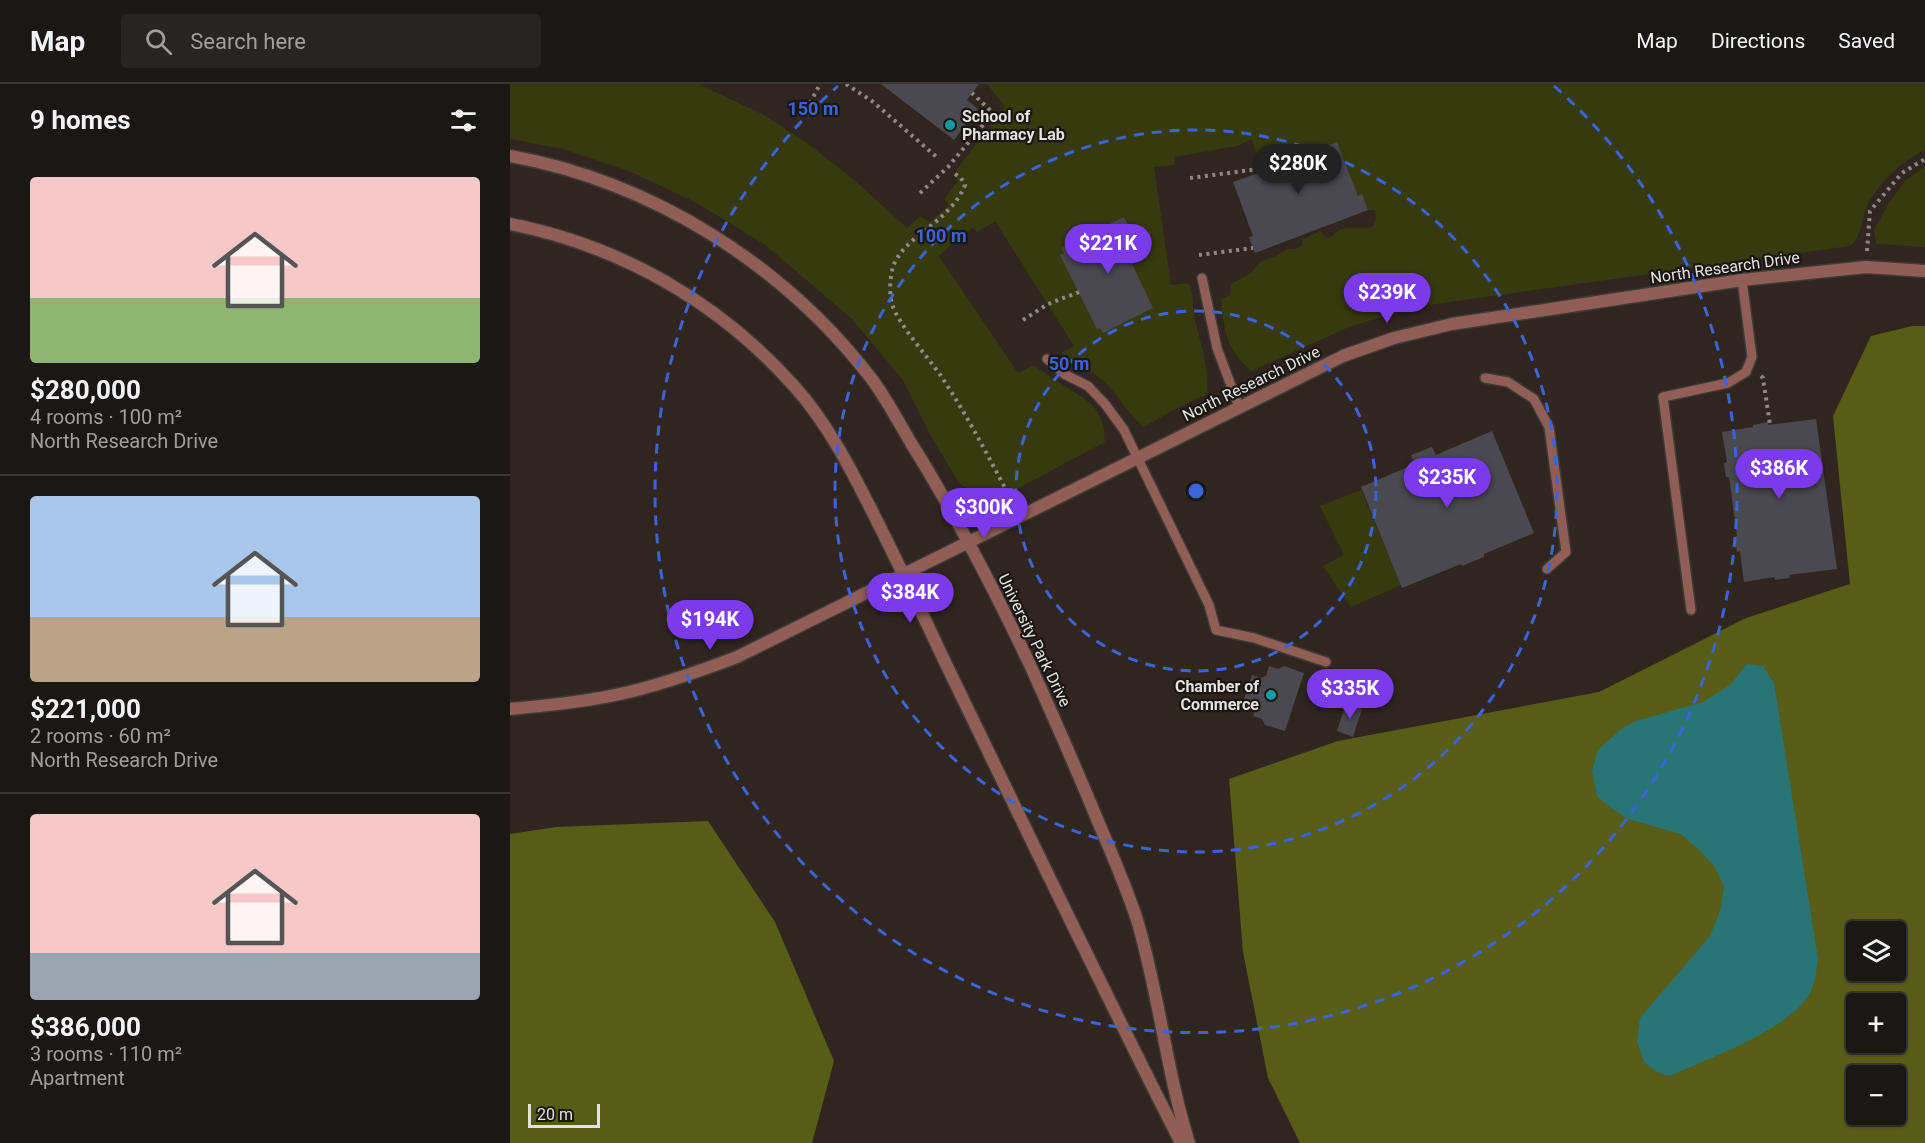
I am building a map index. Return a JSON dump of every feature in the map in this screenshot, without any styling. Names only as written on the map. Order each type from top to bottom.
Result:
[{"type":"street","name":"University Park Drive","points":[[510,156],[580,174],[629,192],[676,214],[732,247],[784,286],[831,330],[873,380],[935,481],[968,541],[1057,723],[1136,917],[1152,976],[1166,1056],[1189,1143]]},
{"type":"street","points":[[510,224],[579,242],[653,274],[713,310],[753,343],[796,388],[827,429],[853,473],[903,573],[1109,1002],[1181,1143]]},
{"type":"street","name":"North Research Drive","points":[[510,709],[631,692],[689,675],[737,657],[1342,356],[1394,338],[1452,324],[1742,280],[1866,267],[1925,272]]},
{"type":"lane","points":[[1202,278],[1217,348],[1239,407]]},
{"type":"lane","points":[[1691,610],[1662,397],[1728,383],[1746,372],[1752,357],[1742,280]]},
{"type":"lane","points":[[1047,359],[1064,374],[1088,386],[1124,430],[1209,605],[1216,630],[1254,638],[1326,662]]},
{"type":"lane","points":[[1485,378],[1508,382],[1534,399],[1549,427],[1566,552],[1547,569]]},
{"type":"path","points":[[810,103],[820,84]]},
{"type":"path","points":[[846,84],[872,101],[939,159]]},
{"type":"path","points":[[920,193],[948,167],[993,113],[972,93]]},
{"type":"path","points":[[1866,267],[1870,211],[1902,173],[1925,159]]},
{"type":"path","points":[[1190,178],[1259,169],[1261,172]]},
{"type":"path","points":[[956,174],[965,185],[961,196],[953,207],[903,252],[893,267],[890,288],[892,304],[903,324],[954,397],[1000,479],[1008,499]]},
{"type":"path","points":[[1199,255],[1253,248]]},
{"type":"path","points":[[1023,320],[1048,304],[1079,292]]},
{"type":"path","points":[[1750,366],[1763,378],[1770,425]]},
{"type":"shaded area","points":[[510,84],[1925,84],[1925,1143],[510,1143]]},
{"type":"green space","points":[[510,84],[698,84],[762,114],[807,143],[853,179],[907,228],[920,216],[930,222],[949,205],[944,199],[957,182],[956,170],[1005,107],[987,84],[1925,84],[1925,150],[1899,167],[1883,182],[1866,208],[1857,238],[1850,246],[1414,307],[1349,327],[1251,371],[1236,355],[1225,330],[1221,299],[1230,295],[1231,284],[1251,273],[1260,262],[1286,249],[1296,249],[1301,246],[1303,239],[1321,231],[1325,237],[1330,238],[1347,228],[1373,226],[1376,219],[1375,210],[1368,210],[1362,195],[1358,196],[1307,154],[1302,145],[1260,161],[1251,139],[1237,146],[1174,157],[1175,165],[1154,167],[1171,285],[1188,283],[1191,291],[1205,363],[1207,394],[1144,427],[1103,381],[1068,360],[1061,353],[1074,346],[995,221],[977,232],[973,228],[954,241],[939,256],[1018,373],[1033,365],[1083,397],[1099,414],[1105,442],[1013,491],[978,496],[959,483],[931,436],[903,380],[852,319],[764,244],[695,202],[629,171],[563,149],[510,139]]},
{"type":"green space","points":[[1925,167],[1925,247],[1876,244],[1874,230],[1889,203],[1906,180]]},
{"type":"green space","points":[[1912,326],[1925,326],[1925,1143],[1300,1143],[1268,1078],[1243,952],[1229,779],[1338,741],[1599,692],[1746,618],[1850,584],[1833,416],[1871,336]]},
{"type":"green space","points":[[1361,490],[1401,585],[1351,607],[1323,566],[1344,555],[1320,506]]},
{"type":"green space","points":[[708,821],[775,922],[834,1061],[812,1143],[510,1143],[510,834],[556,827]]},
{"type":"water","points":[[1747,664],[1763,666],[1774,683],[1818,959],[1815,979],[1811,991],[1801,1005],[1787,1018],[1725,1052],[1669,1076],[1657,1072],[1644,1062],[1637,1041],[1640,1018],[1710,936],[1720,911],[1724,887],[1715,867],[1681,834],[1628,819],[1597,796],[1592,771],[1598,750],[1621,729],[1636,721],[1703,702],[1730,685]]},
{"type":"building","name":"School of Pharmacy Lab","points":[[881,84],[979,84],[967,100],[978,109],[954,140]]},
{"type":"building","points":[[1337,142],[1358,196],[1362,194],[1368,210],[1255,253],[1249,237],[1253,236],[1233,182],[1264,171],[1260,161],[1302,145],[1307,154]]},
{"type":"building","points":[[1124,217],[1144,258],[1132,264],[1153,308],[1103,333],[1100,328],[1097,329],[1060,255],[1064,253],[1061,248]]},
{"type":"building","points":[[1816,419],[1837,569],[1789,575],[1790,578],[1775,580],[1774,577],[1744,582],[1740,551],[1737,552],[1729,477],[1726,477],[1724,463],[1727,462],[1722,432],[1768,422],[1768,425]]},
{"type":"building","points":[[1492,431],[1534,533],[1484,554],[1484,557],[1402,588],[1361,487],[1415,464],[1411,455],[1432,447],[1436,455]]},
{"type":"building","name":"Chamber of Commerce","points":[[1269,666],[1278,669],[1284,666],[1304,673],[1285,731],[1265,725],[1262,719],[1253,716],[1256,707],[1253,701],[1244,699],[1252,675],[1260,678],[1266,676]]},
{"type":"building","points":[[1346,703],[1362,709],[1353,737],[1337,731]]},
{"type":"place","name":"School of Pharmacy Lab","points":[[950,125]]},
{"type":"place","name":"Chamber of Commerce","points":[[1271,695]]}]
